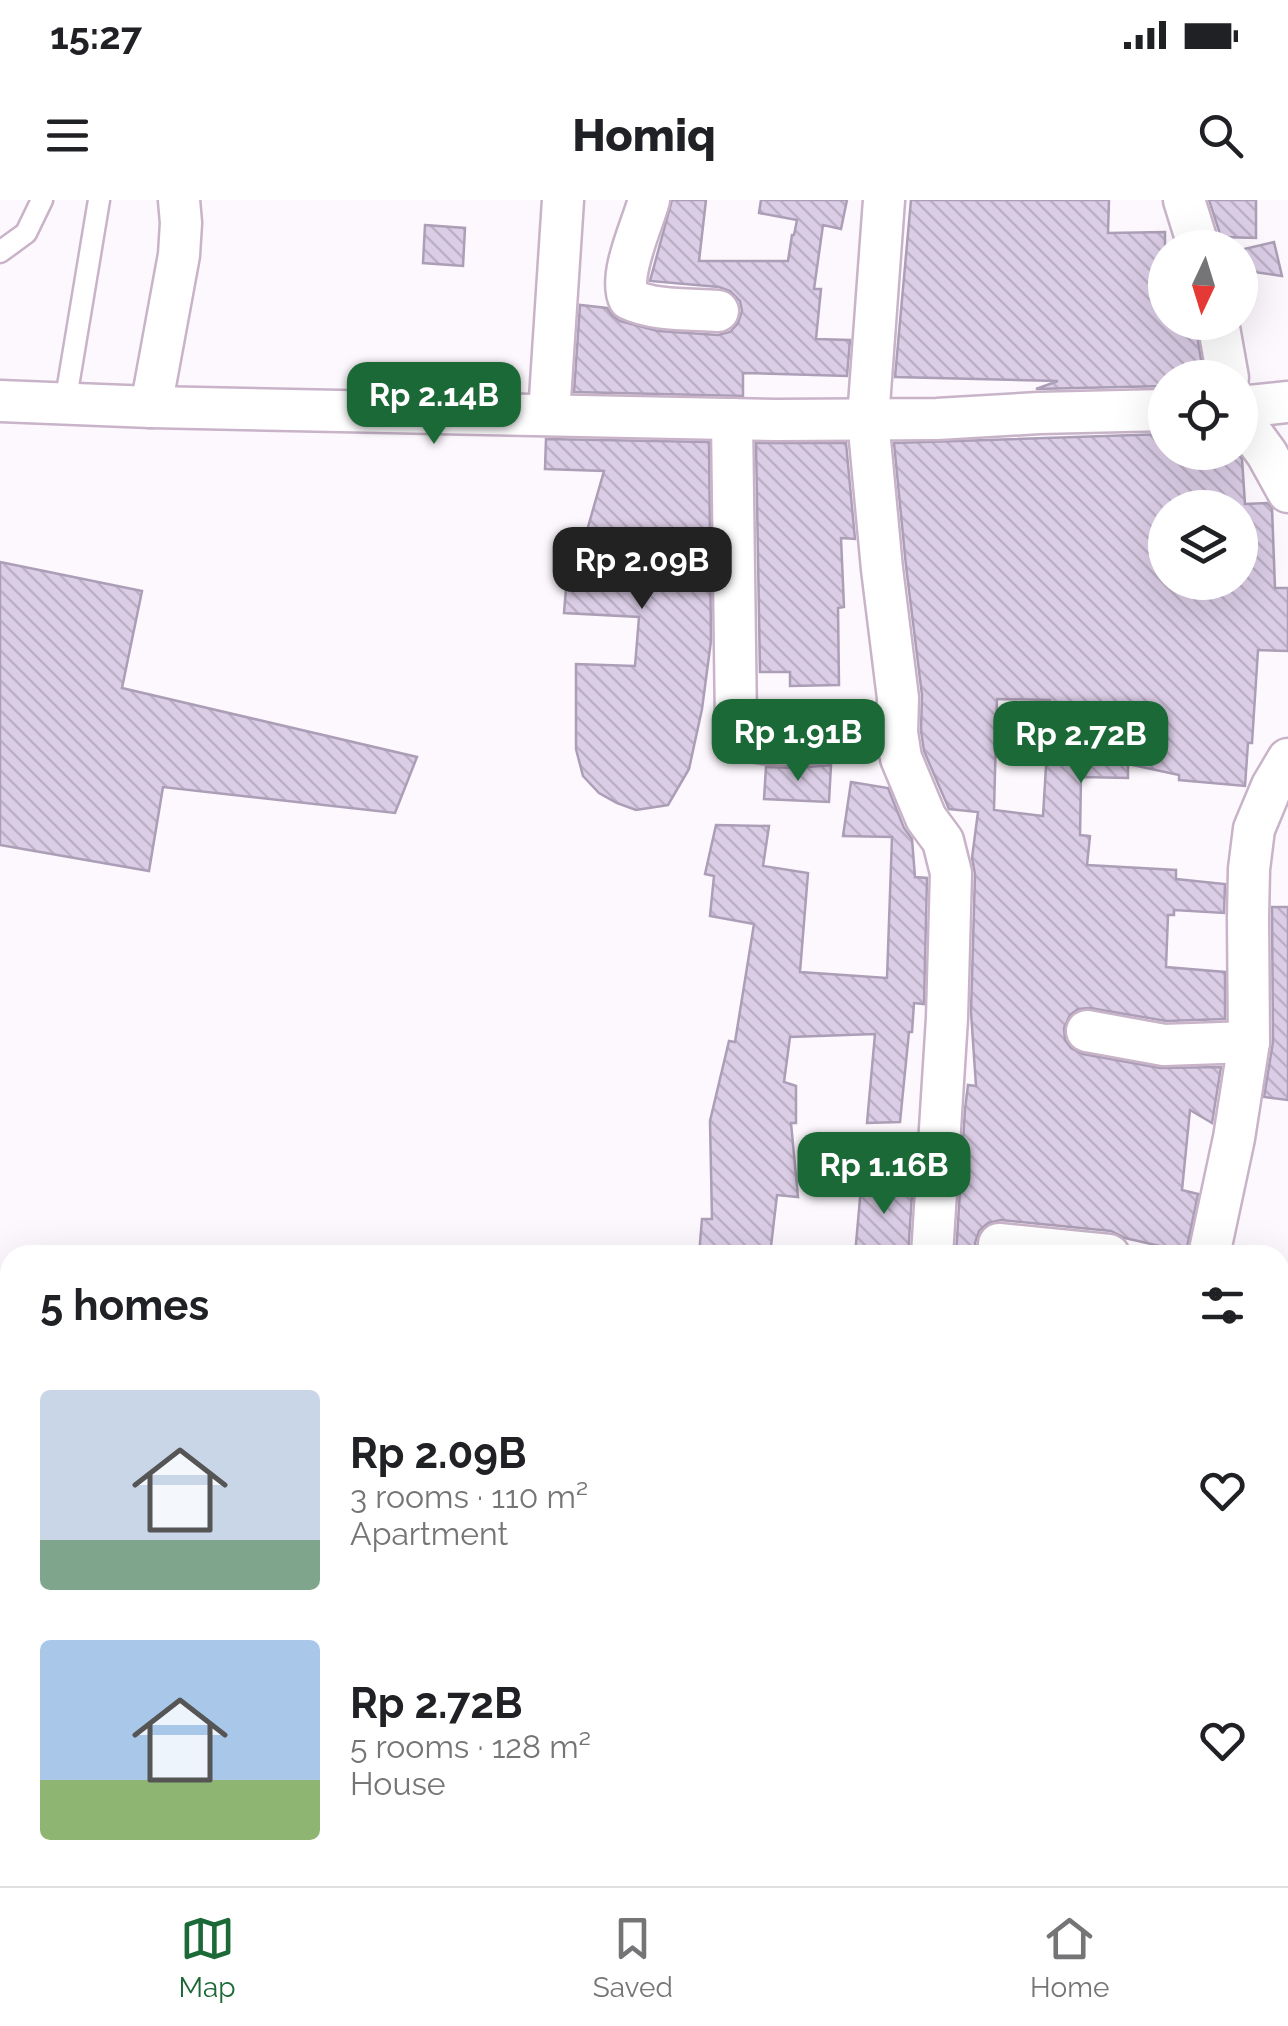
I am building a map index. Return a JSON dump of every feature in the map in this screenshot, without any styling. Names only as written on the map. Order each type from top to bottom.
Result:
[{"type":"street","points":[[152,407],[178,255],[178,200]]},
{"type":"street","points":[[549,414],[564,200]]},
{"type":"street","points":[[649,200],[625,287],[629,299],[718,311]]},
{"type":"street","points":[[884,200],[868,419],[898,698],[896,733],[901,758],[926,818],[942,841],[952,873],[933,1245]]},
{"type":"street","points":[[1184,200],[1193,230]]},
{"type":"street","points":[[0,401],[732,419],[937,419],[1148,410]]},
{"type":"street","points":[[1258,405],[1288,402]]},
{"type":"street","points":[[732,419],[736,723],[741,738],[754,743],[806,743],[896,733]]},
{"type":"street","points":[[1258,442],[1288,492]]},
{"type":"street","points":[[1212,1245],[1249,1042],[1248,885],[1254,829],[1288,759]]},
{"type":"street","points":[[1087,1031],[1164,1045],[1249,1042]]},
{"type":"street","points":[[999,1244],[1009,1245]]},
{"type":"lane","points":[[0,252],[26,233],[42,200]]},
{"type":"lane","points":[[65,404],[99,200]]},
{"type":"building","points":[[672,200],[706,200],[699,261],[788,261],[797,220],[759,213],[761,200],[847,200],[841,229],[823,225],[814,289],[821,289],[816,339],[850,340],[847,376],[743,373],[743,396],[574,392],[580,305],[607,308],[620,321],[658,331],[718,335],[730,332],[738,323],[740,301],[730,291],[650,281]]},
{"type":"building","points":[[911,200],[1109,200],[1108,233],[1148,232],[1148,340],[1198,340],[1201,360],[1148,360],[1148,386],[1036,389],[1058,381],[895,377]]},
{"type":"building","points":[[1209,200],[1256,200],[1256,230],[1219,230]]},
{"type":"building","points":[[425,225],[465,228],[463,266],[423,263]]},
{"type":"building","points":[[1274,242],[1282,276],[1258,273],[1258,246]]},
{"type":"building","points":[[1148,435],[1148,470],[1243,470],[1244,490],[1148,490],[1148,600],[1258,600],[1258,503],[1267,503],[1272,508],[1275,588],[1288,588],[1288,651],[1258,650],[1245,786],[1179,780],[1179,775],[1128,764],[1128,778],[1081,777],[1080,835],[1090,836],[1087,865],[1176,870],[1176,879],[1225,884],[1224,913],[1174,910],[1174,915],[1168,915],[1166,967],[1225,972],[1225,1019],[1166,1021],[1090,1008],[1078,1009],[1070,1015],[1064,1028],[1065,1040],[1083,1054],[1160,1068],[1221,1067],[1212,1123],[1190,1110],[1182,1190],[1198,1194],[1187,1245],[1156,1245],[1111,1231],[1001,1220],[988,1223],[979,1231],[976,1245],[957,1245],[965,1109],[968,1085],[976,1086],[971,1012],[975,874],[972,858],[978,812],[949,809],[924,751],[922,695],[894,443]],"holes":[[[997,699],[1050,700],[1043,816],[994,810]]]},
{"type":"building","points":[[546,439],[709,442],[711,641],[689,769],[668,805],[636,810],[599,793],[583,776],[576,749],[576,664],[635,666],[639,617],[564,613],[570,540],[584,541],[604,471],[545,469]]},
{"type":"building","points":[[756,443],[846,443],[855,539],[841,538],[844,607],[838,608],[839,685],[790,686],[790,672],[760,672]]},
{"type":"building","points":[[0,562],[142,591],[122,688],[417,757],[395,813],[163,787],[149,871],[0,845]]},
{"type":"building","points":[[831,765],[829,802],[764,799],[766,767]]},
{"type":"building","points":[[851,782],[888,788],[912,839],[915,877],[927,878],[924,1004],[914,1003],[900,1122],[867,1123],[875,1034],[790,1037],[784,1082],[796,1086],[796,1123],[791,1123],[798,1197],[777,1195],[771,1245],[700,1245],[702,1219],[712,1219],[710,1121],[729,1041],[735,1042],[754,924],[710,916],[714,876],[705,874],[716,825],[769,826],[763,866],[808,873],[800,972],[887,978],[892,837],[843,836]]},
{"type":"building","points":[[1272,907],[1288,907],[1288,1100],[1264,1097],[1273,1042]]},
{"type":"building","points":[[862,1176],[913,1180],[909,1245],[856,1245]]}]
